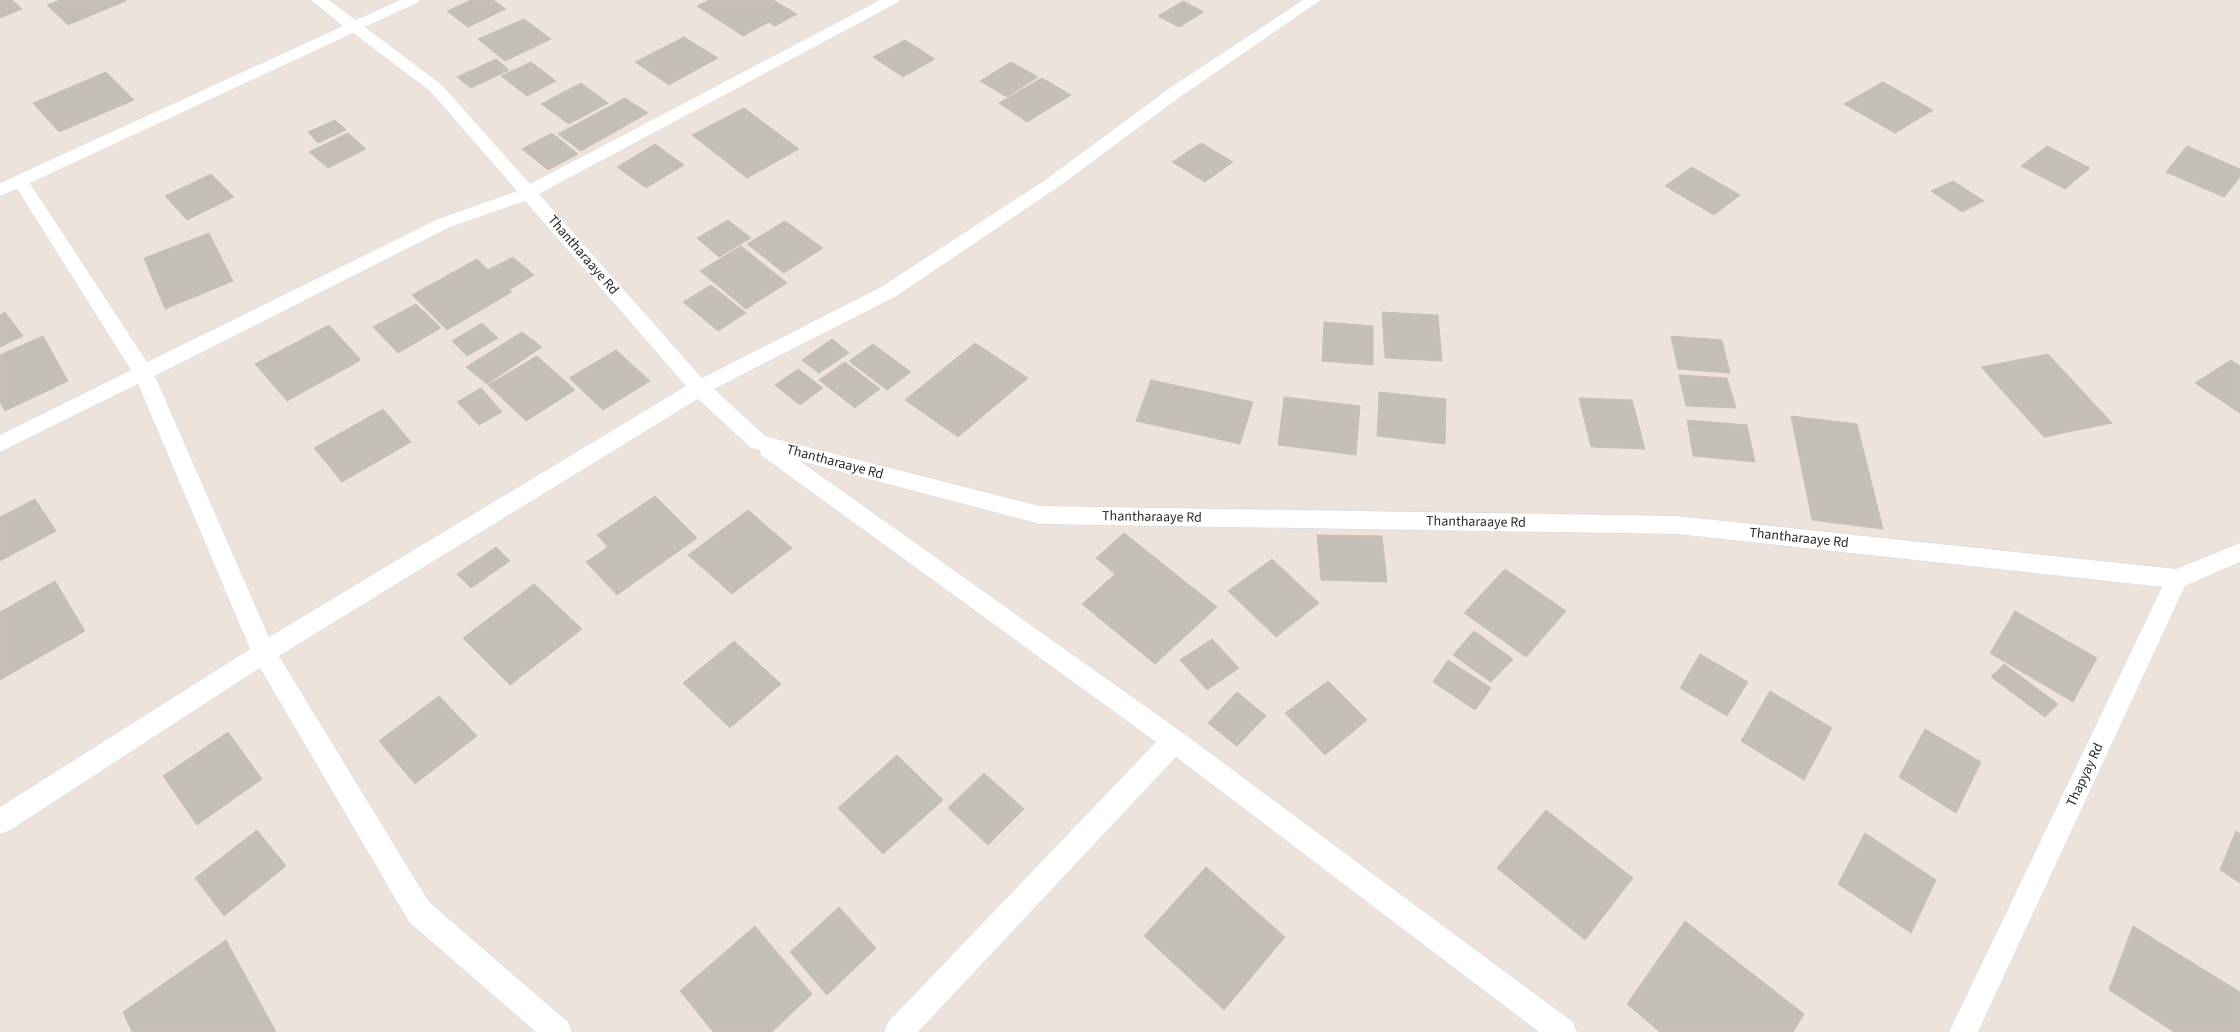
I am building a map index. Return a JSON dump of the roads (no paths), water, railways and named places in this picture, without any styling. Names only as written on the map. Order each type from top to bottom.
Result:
[{"type":"street","name":"Thantharaaye Rd","points":[[319,0],[436,88],[699,388],[758,442],[1040,515],[1676,525],[2177,579]]},
{"type":"street","points":[[412,0],[352,26],[10,186],[143,372],[264,653],[419,912],[558,1032]]},
{"type":"street","points":[[0,444],[444,223],[528,193],[892,0]]},
{"type":"street","points":[[0,822],[264,653],[699,388],[888,292],[1051,184],[1177,91],[1313,0]]},
{"type":"street","points":[[758,442],[1174,742],[1563,1032]]},
{"type":"street","points":[[2177,579],[2240,552]]},
{"type":"street","name":"Thapyay Rd","points":[[1962,1032],[2177,579]]},
{"type":"street","points":[[898,1032],[1174,742]]}]
